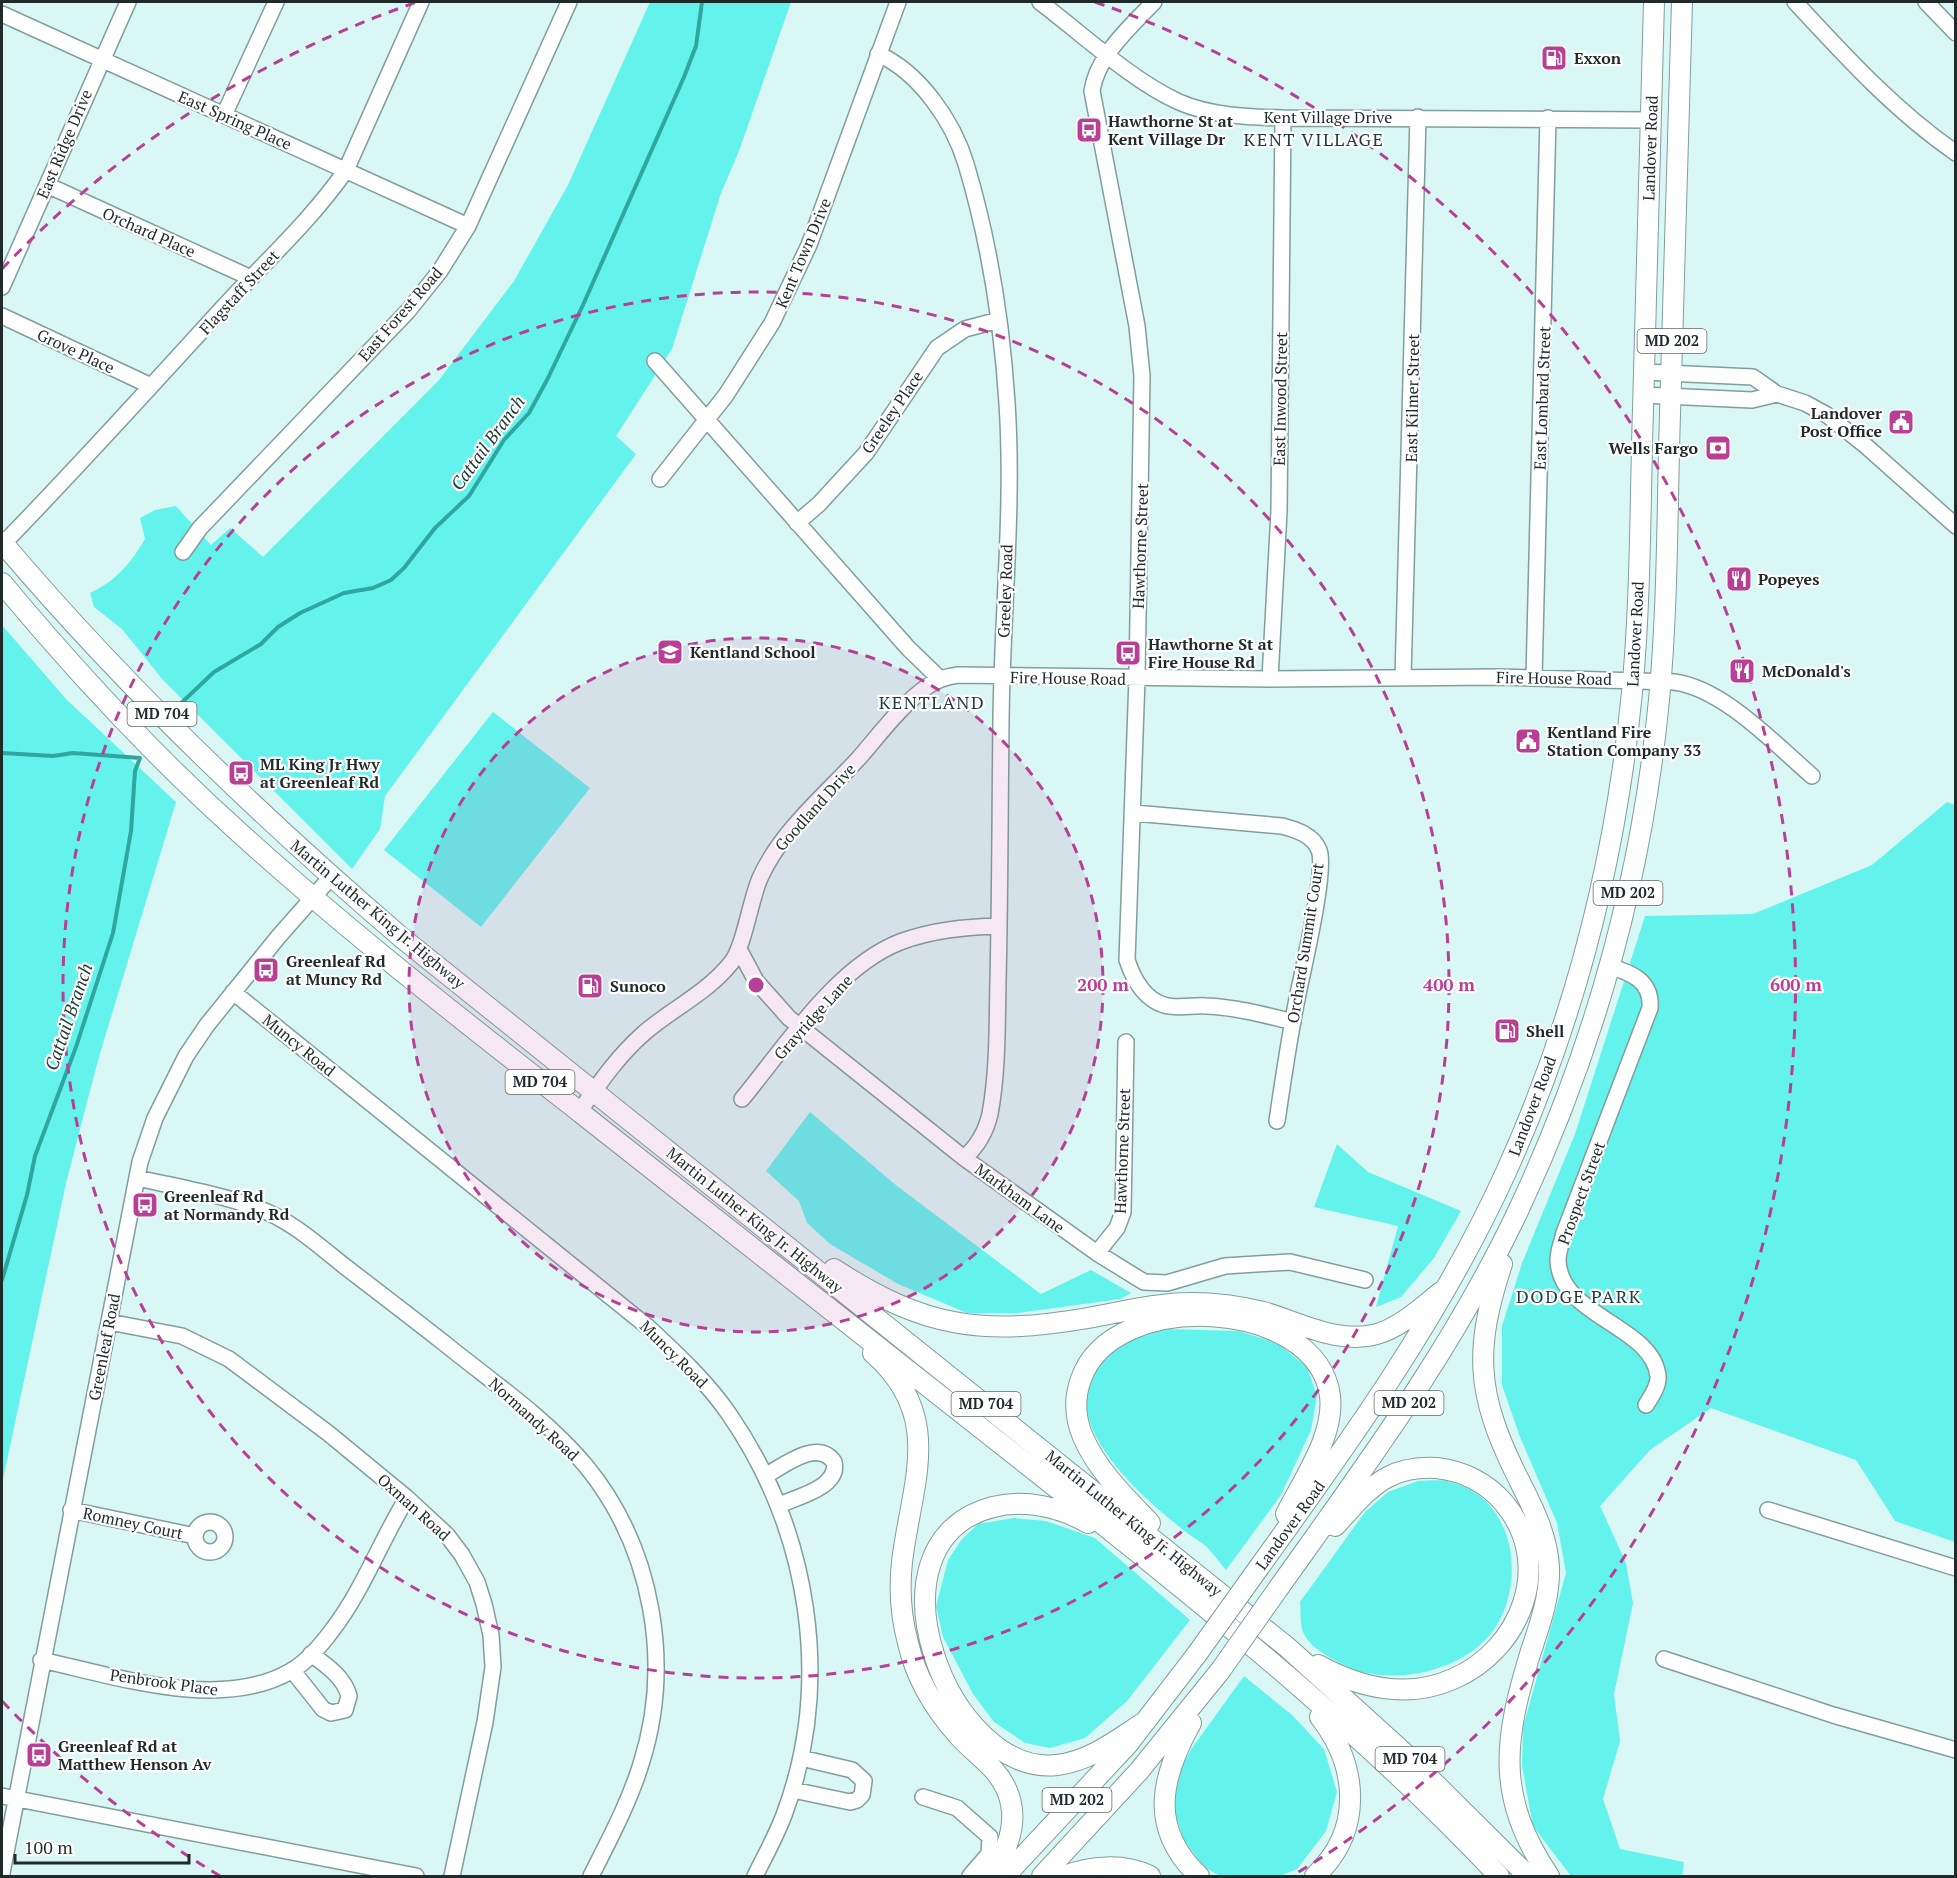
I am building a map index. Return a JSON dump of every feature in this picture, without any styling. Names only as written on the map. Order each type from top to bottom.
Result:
[{"type":"main road","name":"Landover Road","points":[[1005,1876],[1146,1721],[1197,1654],[1386,1390],[1448,1287],[1484,1220],[1524,1131],[1551,1060],[1583,959],[1610,849],[1633,680],[1654,2]]},
{"type":"main road","name":"Landover Road","points":[[1042,1876],[1139,1771],[1220,1671],[1389,1432],[1438,1358],[1519,1209],[1565,1101],[1609,966],[1643,819],[1660,681],[1682,2]]},
{"type":"main road","name":"Martin Luther King Jr. Highway","points":[[2,544],[129,681],[331,877],[402,938],[1209,1582],[1287,1647],[1404,1753],[1528,1876]]},
{"type":"main road","name":"Martin Luther King Jr. Highway","points":[[2,583],[156,753],[241,835],[463,1022],[1136,1551],[1282,1671],[1398,1776],[1499,1876]]},
{"type":"main road","points":[[1583,959],[1609,966]]},
{"type":"main road","points":[[1519,1209],[1489,1304],[1483,1336],[1482,1367],[1486,1397],[1494,1425],[1538,1520],[1548,1554],[1549,1579],[1546,1603],[1516,1701],[1508,1747],[1510,1779],[1518,1818],[1533,1853],[1549,1876]]},
{"type":"main road","points":[[763,1226],[855,1282],[894,1302],[933,1318],[980,1327],[1022,1328],[1189,1303],[1238,1307],[1337,1335],[1366,1336],[1395,1326],[1448,1287]]},
{"type":"main road","points":[[784,1274],[883,1364],[904,1393],[912,1414],[918,1439],[920,1463],[902,1563],[900,1589],[905,1628],[915,1666],[926,1692],[958,1735],[999,1776],[1011,1800],[1013,1818],[1011,1835],[1003,1858],[990,1876]]},
{"type":"main road","points":[[1209,1582],[1103,1470],[1089,1449],[1078,1424],[1076,1405],[1079,1386],[1090,1360],[1111,1339],[1138,1325],[1185,1317],[1213,1317],[1241,1321],[1268,1329],[1291,1340],[1308,1352],[1321,1369],[1331,1398],[1325,1432],[1260,1566]]},
{"type":"main road","points":[[1280,1586],[1366,1493],[1387,1478],[1414,1469],[1454,1471],[1491,1490],[1514,1516],[1523,1536],[1528,1557],[1529,1580],[1525,1602],[1509,1634],[1482,1662],[1449,1681],[1414,1690],[1364,1685],[1340,1676],[1287,1647]]},
{"type":"main road","points":[[1136,1551],[1083,1520],[1058,1510],[1018,1504],[991,1507],[960,1523],[943,1540],[927,1573],[924,1608],[935,1658],[950,1691],[982,1733],[1013,1758],[1048,1765],[1084,1758],[1146,1721]]},
{"type":"main road","points":[[1199,1876],[1180,1855],[1171,1835],[1165,1804],[1166,1781],[1176,1751],[1220,1671]]},
{"type":"main road","points":[[1282,1671],[1337,1740],[1349,1773],[1349,1809],[1344,1833],[1332,1856],[1315,1876]]},
{"type":"main road","points":[[1064,1876],[1086,1869],[1107,1868],[1135,1871],[1150,1876]]},
{"type":"street","name":"East Ridge Drive","points":[[2,287],[128,2]]},
{"type":"street","points":[[224,115],[276,2]]},
{"type":"street","name":"Flagstaff Street","points":[[2,544],[310,218],[346,170],[421,2]]},
{"type":"street","name":"East Forest Road","points":[[183,552],[200,528],[408,311],[440,271],[468,226],[569,2]]},
{"type":"street","name":"Kent Town Drive","points":[[660,479],[750,360],[791,285],[825,203],[898,2]]},
{"type":"street","name":"Kent Village Drive","points":[[1040,2],[1156,89],[1179,102],[1226,114],[1283,118],[1651,120]]},
{"type":"street","name":"Hawthorne Street","points":[[1154,2],[1108,54],[1094,77],[1092,91],[1137,326],[1142,376],[1134,813],[1127,960],[1138,985],[1144,992],[1164,1005],[1207,1006],[1258,1013],[1293,1022]]},
{"type":"street","points":[[1795,2],[1856,67],[1924,131],[1956,153]]},
{"type":"street","points":[[1926,2],[1956,33]]},
{"type":"street","name":"East Spring Place","points":[[2,14],[468,226]]},
{"type":"street","name":"Greeley Road","points":[[878,54],[900,66],[911,76],[952,131],[965,160],[999,320],[1008,429],[1001,677],[999,926],[995,1064],[989,1115],[980,1140],[964,1158]]},
{"type":"street","name":"East Kilmer Street","points":[[1403,678],[1418,117]]},
{"type":"street","name":"East Inwood Street","points":[[1270,679],[1279,512],[1283,118]]},
{"type":"street","name":"East Lombard Street","points":[[1534,678],[1548,118]]},
{"type":"street","name":"Orchard Place","points":[[47,185],[251,278]]},
{"type":"street","name":"Grove Place","points":[[2,316],[151,386]]},
{"type":"street","name":"Greeley Place","points":[[797,524],[819,504],[866,453],[937,348],[965,329],[999,320]]},
{"type":"street","points":[[655,361],[797,524],[915,655],[940,679]]},
{"type":"street","points":[[1644,372],[1753,377],[1777,394],[1805,403],[1827,415],[1866,446],[1956,526]]},
{"type":"street","points":[[1643,395],[1752,400],[1777,394]]},
{"type":"street","name":"Fire House Road","points":[[940,679],[957,675],[1270,679],[1534,678],[1660,681],[1695,687],[1721,702],[1755,726],[1812,776]]},
{"type":"street","name":"Goodland Drive","points":[[740,951],[746,916],[756,887],[782,841],[901,710],[940,679]]},
{"type":"street","name":"Orchard Summit Court","points":[[1134,813],[1282,826],[1299,830],[1310,837],[1319,851],[1320,870],[1305,969],[1293,1022],[1276,1121]]},
{"type":"street","name":"Greenleaf Road","points":[[2,1873],[9,1797],[41,1660],[140,1162],[169,1085],[202,1033],[233,992],[331,877]]},
{"type":"street","name":"Grayridge Lane","points":[[742,1099],[801,1027],[849,976],[871,957],[899,943],[944,930],[999,926]]},
{"type":"street","points":[[579,1112],[611,1066],[636,1040],[706,988],[740,951]]},
{"type":"street","name":"Markham Lane","points":[[740,951],[744,963],[762,989],[801,1027],[964,1158],[1097,1253],[1144,1282],[1167,1283],[1225,1266],[1290,1262],[1365,1280]]},
{"type":"street","name":"Prospect Street","points":[[1609,966],[1632,974],[1642,982],[1649,993],[1650,1008],[1564,1233],[1558,1262],[1560,1273],[1572,1294],[1629,1337],[1651,1358],[1658,1376],[1658,1384],[1646,1405]]},
{"type":"street","name":"Muncy Road","points":[[233,992],[668,1345],[729,1414],[779,1505],[800,1573],[809,1636],[808,1702],[801,1758],[793,1790],[776,1834],[755,1876]]},
{"type":"street","name":"Hawthorne Street","points":[[1097,1253],[1117,1228],[1123,1212],[1126,1042]]},
{"type":"street","name":"Normandy Road","points":[[137,1178],[256,1208],[278,1218],[315,1242],[552,1432],[586,1466],[608,1498],[626,1531],[642,1571],[655,1643],[656,1686],[642,1761],[634,1784],[591,1876]]},
{"type":"street","name":"Oxman Road","points":[[109,1322],[168,1332],[217,1351],[328,1433],[440,1527],[462,1555],[477,1582],[491,1635],[491,1686],[452,1876]]},
{"type":"street","points":[[765,1476],[814,1452],[825,1453],[834,1461],[835,1472],[828,1482],[779,1505]]},
{"type":"street","name":"Penbrook Place","points":[[41,1660],[143,1682],[218,1690],[261,1683],[292,1670],[311,1654],[344,1613],[406,1498]]},
{"type":"street","name":"Romney Court","points":[[71,1510],[195,1536]]},
{"type":"street","points":[[1768,1510],[1956,1568]]},
{"type":"street","points":[[292,1670],[323,1709],[338,1713],[345,1710],[349,1696],[343,1683],[332,1670],[311,1654]]},
{"type":"street","points":[[1664,1659],[1833,1714],[1956,1750]]},
{"type":"street","points":[[793,1790],[850,1802],[857,1800],[863,1791],[864,1781],[857,1773],[801,1758]]},
{"type":"street","points":[[9,1797],[416,1876]]},
{"type":"street","points":[[922,1797],[957,1808],[990,1837],[989,1854],[970,1876]]},
{"type":"shaded area","points":[[650,2],[791,2],[739,151],[721,193],[672,349],[616,436],[636,454],[385,796],[380,829],[352,869],[163,680],[122,629],[94,607],[90,593],[108,583],[134,556],[145,539],[140,518],[155,510],[176,506],[211,545],[230,528],[263,557],[439,380],[514,281],[568,185]]},
{"type":"shaded area","points":[[2,625],[66,699],[176,802],[98,1060],[66,1183],[2,1484]]},
{"type":"shaded area","points":[[493,712],[590,788],[481,927],[384,850]]},
{"type":"shaded area","points":[[1947,802],[1955,805],[1955,1542],[1895,1521],[1856,1460],[1711,1408],[1650,1450],[1600,1506],[1626,1563],[1633,1603],[1614,1694],[1620,1741],[1603,1799],[1620,1849],[1684,1862],[1682,1876],[1571,1876],[1533,1826],[1522,1766],[1523,1727],[1566,1573],[1557,1523],[1520,1437],[1502,1385],[1502,1326],[1522,1263],[1575,1134],[1645,916],[1753,914],[1872,865]]},
{"type":"shaded area","points":[[810,1112],[897,1186],[1041,1294],[1091,1270],[1131,1293],[1120,1299],[1018,1313],[967,1313],[898,1284],[830,1244],[807,1223],[799,1201],[766,1171]]},
{"type":"shaded area","points":[[1337,1144],[1368,1172],[1461,1211],[1434,1258],[1401,1297],[1376,1307],[1398,1226],[1314,1207]]},
{"type":"shaded area","points":[[1165,1329],[1239,1331],[1277,1343],[1307,1367],[1317,1396],[1311,1430],[1281,1495],[1226,1570],[1208,1548],[1151,1503],[1132,1484],[1099,1443],[1090,1421],[1086,1399],[1092,1378],[1098,1368],[1123,1345]]},
{"type":"shaded area","points":[[1418,1481],[1450,1482],[1472,1491],[1489,1504],[1501,1522],[1512,1564],[1505,1608],[1495,1628],[1482,1643],[1447,1665],[1406,1675],[1364,1672],[1346,1666],[1321,1652],[1309,1641],[1302,1629],[1300,1602],[1365,1512],[1388,1492]]},
{"type":"shaded area","points":[[1014,1518],[1046,1521],[1095,1538],[1190,1620],[1127,1701],[1085,1738],[1050,1748],[1025,1743],[994,1722],[973,1694],[943,1637],[936,1606],[948,1560],[962,1539],[978,1524]]},
{"type":"shaded area","points":[[1244,1676],[1292,1715],[1324,1749],[1337,1792],[1326,1831],[1297,1869],[1280,1876],[1220,1876],[1204,1867],[1184,1840],[1173,1807],[1176,1777],[1192,1748]]},
{"type":"waterway","name":"Cattail Branch","points":[[175,709],[214,672],[261,644],[278,627],[300,613],[344,593],[373,588],[391,580],[404,568],[435,528],[469,496],[504,440],[529,413],[583,305],[684,77],[696,46],[702,2]]},
{"type":"waterway","name":"Cattail Branch","points":[[2,753],[53,756],[73,753],[140,758],[135,771],[131,831],[113,933],[76,1047],[35,1156],[27,1195],[2,1280]]},
{"type":"place","name":"Exxon","points":[[1554,58]]},
{"type":"place","name":"Hawthorne St at Kent Village Dr","points":[[1089,130]]},
{"type":"place","name":"Landover Post Office","points":[[1901,422]]},
{"type":"place","name":"Wells Fargo","points":[[1718,448]]},
{"type":"place","name":"Popeyes","points":[[1739,579]]},
{"type":"place","name":"Kentland School","points":[[670,652]]},
{"type":"place","name":"Hawthorne St at Fire House Rd","points":[[1128,653]]},
{"type":"place","name":"McDonald's","points":[[1742,671]]},
{"type":"place","name":"Kentland Fire Station Company 33","points":[[1528,741]]},
{"type":"place","name":"ML King Jr Hwy at Greenleaf Rd","points":[[241,773]]},
{"type":"place","name":"Greenleaf Rd at Muncy Rd","points":[[266,970]]},
{"type":"place","name":"Sunoco","points":[[590,986]]},
{"type":"place","name":"Shell","points":[[1507,1031]]},
{"type":"place","name":"Greenleaf Rd at Normandy Rd","points":[[145,1205]]},
{"type":"place","name":"Greenleaf Rd at Matthew Henson Av","points":[[39,1755]]},
{"type":"district","name":"KENT VILLAGE","points":[[1314,140]]},
{"type":"district","name":"KENTLAND","points":[[932,703]]},
{"type":"district","name":"DODGE PARK","points":[[1579,1297]]}]
